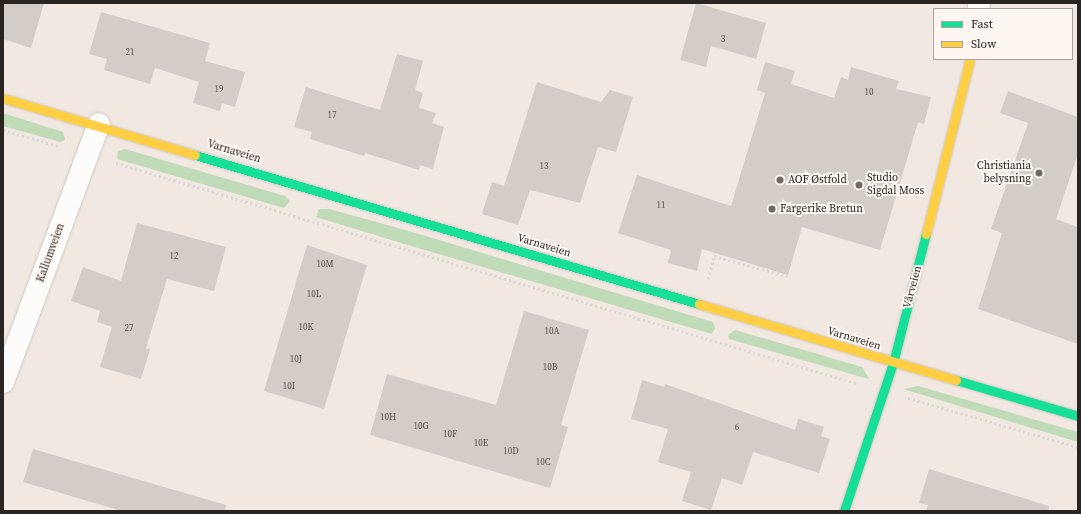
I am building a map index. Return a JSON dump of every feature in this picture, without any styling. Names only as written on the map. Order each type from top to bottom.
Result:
[{"type":"street","name":"Vårveien","points":[[844,511],[893,363],[970,60]]},
{"type":"street","name":"Varnaveien","points":[[3,98],[99,124],[893,363],[1078,416]]},
{"type":"street","name":"Kallumveien","points":[[3,382],[99,124]]},
{"type":"path","points":[[3,130],[58,146]]},
{"type":"path","points":[[116,163],[884,391],[1078,447]]},
{"type":"path","points":[[706,286],[714,256],[787,276]]},
{"type":"green space","points":[[3,113],[63,132],[65,140],[60,142],[3,126]]},
{"type":"green space","points":[[125,149],[285,196],[290,201],[284,208],[117,159],[118,151]]},
{"type":"green space","points":[[319,209],[329,209],[409,231],[713,322],[715,328],[712,334],[401,243],[316,217]]},
{"type":"green space","points":[[735,330],[862,367],[869,379],[729,339],[728,335]]},
{"type":"green space","points":[[918,386],[1078,432],[1078,442],[903,389]]},
{"type":"building","points":[[3,3],[44,3],[31,48],[3,39]]},
{"type":"building","points":[[696,3],[766,23],[756,59],[711,46],[706,67],[680,60]]},
{"type":"building","points":[[101,12],[210,43],[205,61],[245,72],[235,107],[222,103],[220,111],[193,103],[199,82],[155,68],[150,84],[104,70],[107,59],[89,54]]},
{"type":"building","points":[[397,54],[423,61],[415,90],[423,93],[419,108],[436,113],[432,123],[444,127],[433,169],[420,165],[419,170],[365,153],[364,156],[310,139],[312,132],[294,127],[306,87],[380,110]]},
{"type":"building","points":[[765,62],[795,71],[791,84],[834,98],[841,77],[848,80],[851,67],[899,81],[896,89],[931,97],[924,124],[918,122],[880,250],[802,227],[788,275],[702,249],[697,271],[668,263],[671,250],[618,233],[637,175],[731,206],[765,93],[757,90]]},
{"type":"building","points":[[537,82],[601,102],[610,90],[633,97],[616,152],[598,147],[580,203],[530,190],[518,225],[482,214],[492,182],[504,186]]},
{"type":"building","points":[[1008,91],[1078,117],[1078,154],[1056,219],[1078,227],[1078,344],[978,309],[1002,233],[991,229],[1028,123],[1000,113]]},
{"type":"building","points":[[137,223],[226,247],[214,291],[167,279],[146,348],[150,349],[141,379],[100,367],[112,327],[97,322],[100,311],[71,301],[83,267],[121,281]]},
{"type":"building","points":[[307,245],[367,265],[324,409],[264,391]]},
{"type":"building","points":[[524,311],[589,330],[561,425],[568,427],[550,488],[370,435],[387,374],[496,405]]},
{"type":"building","points":[[642,380],[664,387],[665,384],[795,430],[798,419],[824,427],[821,436],[830,439],[819,473],[753,452],[742,485],[722,478],[711,510],[682,501],[691,472],[658,462],[668,429],[631,419]]},
{"type":"building","points":[[33,449],[226,505],[225,511],[122,511],[23,482]]},
{"type":"building","points":[[929,469],[1049,506],[1048,511],[926,511],[928,505],[919,503]]},
{"type":"traffic: fast","points":[[195,155],[699,304]]},
{"type":"traffic: fast","points":[[844,511],[893,363],[926,234]]},
{"type":"traffic: fast","points":[[956,380],[1078,416]]},
{"type":"traffic: slow","points":[[926,234],[970,60]]},
{"type":"traffic: slow","points":[[3,98],[195,155]]},
{"type":"traffic: slow","points":[[699,304],[956,380]]},
{"type":"place","name":"Christiania belysning","points":[[1039,173]]},
{"type":"place","name":"AOF Østfold","points":[[780,180]]},
{"type":"place","name":"Studio Sigdal Moss","points":[[859,185]]},
{"type":"place","name":"Fargerike Bretun","points":[[772,209]]}]
